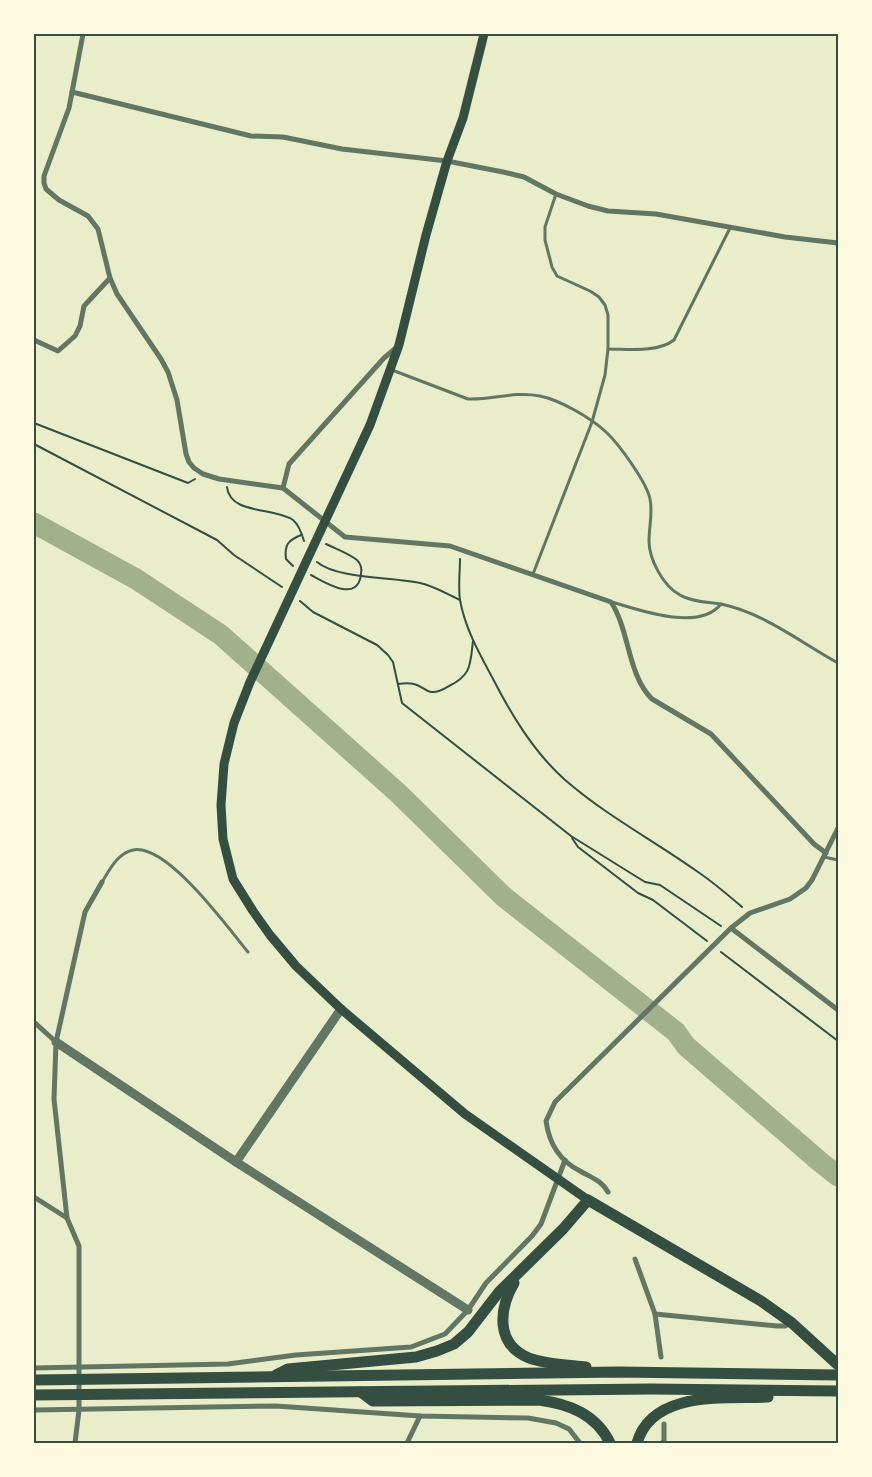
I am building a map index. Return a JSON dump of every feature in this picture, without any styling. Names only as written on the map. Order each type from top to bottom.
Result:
[{"type":"highway","points":[[272,1377],[288,1369],[416,1357],[454,1344],[468,1332],[500,1292],[563,1229],[588,1200],[761,1301],[792,1323],[838,1365]]},
{"type":"highway","points":[[521,1270],[508,1294],[502,1324],[505,1335],[515,1349],[529,1358],[620,1372]]},
{"type":"highway","points":[[34,1380],[78,1373],[272,1377],[620,1372],[834,1375]]},
{"type":"highway","points":[[34,1395],[651,1389],[838,1391]]},
{"type":"highway","points":[[637,1443],[640,1434],[648,1423],[659,1413],[686,1401],[800,1397],[824,1391]]},
{"type":"highway","points":[[362,1392],[373,1401],[539,1400],[560,1403],[588,1415],[606,1434],[610,1443]]},
{"type":"main road","points":[[484,34],[463,118],[447,161],[399,345],[370,425],[250,682],[234,723],[224,764],[221,805],[223,839],[234,879],[270,935],[296,966],[341,1009],[465,1114],[588,1200]]},
{"type":"street","points":[[83,34],[68,108],[44,176],[44,183],[46,189],[60,200],[88,216],[98,229],[110,278],[121,302],[162,359],[168,372],[177,400],[186,454],[194,468],[203,474],[227,480],[283,488],[345,538],[384,542],[428,543],[460,549],[611,602],[617,612],[645,691],[652,699],[711,734],[825,855]]},
{"type":"street","points":[[72,92],[250,136],[283,137],[342,149],[447,161],[524,177],[556,194],[608,211],[656,214],[730,228],[838,244]]},
{"type":"street","points":[[34,340],[58,351],[75,336],[80,326],[84,306],[110,278]]},
{"type":"street","points":[[283,488],[289,464],[384,358],[399,345]]},
{"type":"street","points":[[608,1192],[597,1179],[579,1171],[556,1151],[547,1129],[546,1121],[555,1102],[731,928],[750,913],[790,899],[798,894],[812,880],[838,828]]},
{"type":"street","points":[[75,1443],[79,1410],[79,1246],[67,1218],[54,1099],[56,1042],[85,912],[102,882]]},
{"type":"street","points":[[731,928],[838,1010]]},
{"type":"street","points":[[236,1162],[341,1009]]},
{"type":"street","points":[[34,1022],[56,1042],[236,1162],[468,1310]]},
{"type":"street","points":[[34,1368],[78,1373],[228,1364],[296,1355],[411,1347],[445,1334],[468,1310],[486,1283],[532,1236],[541,1224],[565,1160]]},
{"type":"street","points":[[34,1196],[67,1218]]},
{"type":"street","points":[[635,1259],[655,1314],[661,1357]]},
{"type":"street","points":[[655,1314],[778,1326],[792,1323]]},
{"type":"street","points":[[34,1410],[276,1406],[420,1416],[542,1419],[556,1423],[569,1430],[580,1443]]},
{"type":"street","points":[[407,1443],[420,1416]]},
{"type":"street","points":[[664,1424],[664,1443]]},
{"type":"lane","points":[[533,574],[592,422],[605,375],[608,349],[608,315],[599,297],[557,276],[552,267],[545,240],[545,227],[556,194]]},
{"type":"lane","points":[[608,349],[658,348],[668,345],[674,340],[730,228]]},
{"type":"lane","points":[[390,369],[468,399],[477,400],[518,394],[540,396],[556,401],[592,422],[607,433],[644,483],[651,500],[650,553],[653,562],[669,586],[679,595],[689,599],[738,608],[764,618],[838,663]]},
{"type":"lane","points":[[611,602],[677,618],[700,616],[716,611],[721,604]]},
{"type":"lane","points":[[102,882],[120,856],[134,850],[148,851],[176,870],[210,904],[248,952]]},
{"type":"lane","points":[[825,855],[838,860]]},
{"type":"path","points":[[34,423],[188,483],[203,474]]},
{"type":"path","points":[[34,444],[217,540],[234,555],[283,587]]},
{"type":"path","points":[[227,480],[228,493],[232,500],[238,505],[283,515],[295,522],[307,547]]},
{"type":"path","points":[[318,539],[357,560],[361,566],[361,578],[353,588],[345,590],[329,584]]},
{"type":"path","points":[[460,549],[460,600],[473,639],[516,721],[543,756],[564,778],[606,812],[698,872],[750,913]]},
{"type":"path","points":[[313,557],[321,565],[332,570],[418,583],[432,587],[460,600]]},
{"type":"path","points":[[298,600],[313,612],[377,645],[388,654],[393,662],[402,703],[571,836],[645,882],[660,885],[718,925],[731,928]]},
{"type":"path","points":[[398,684],[409,683],[431,692],[438,692],[461,680],[465,676],[470,661],[473,639]]},
{"type":"path","points":[[571,836],[578,847],[707,941]]},
{"type":"path","points":[[715,947],[838,1041]]},
{"type":"waterway","points":[[34,523],[136,579],[221,635],[398,793],[504,897],[676,1032],[686,1046],[838,1176]]}]
